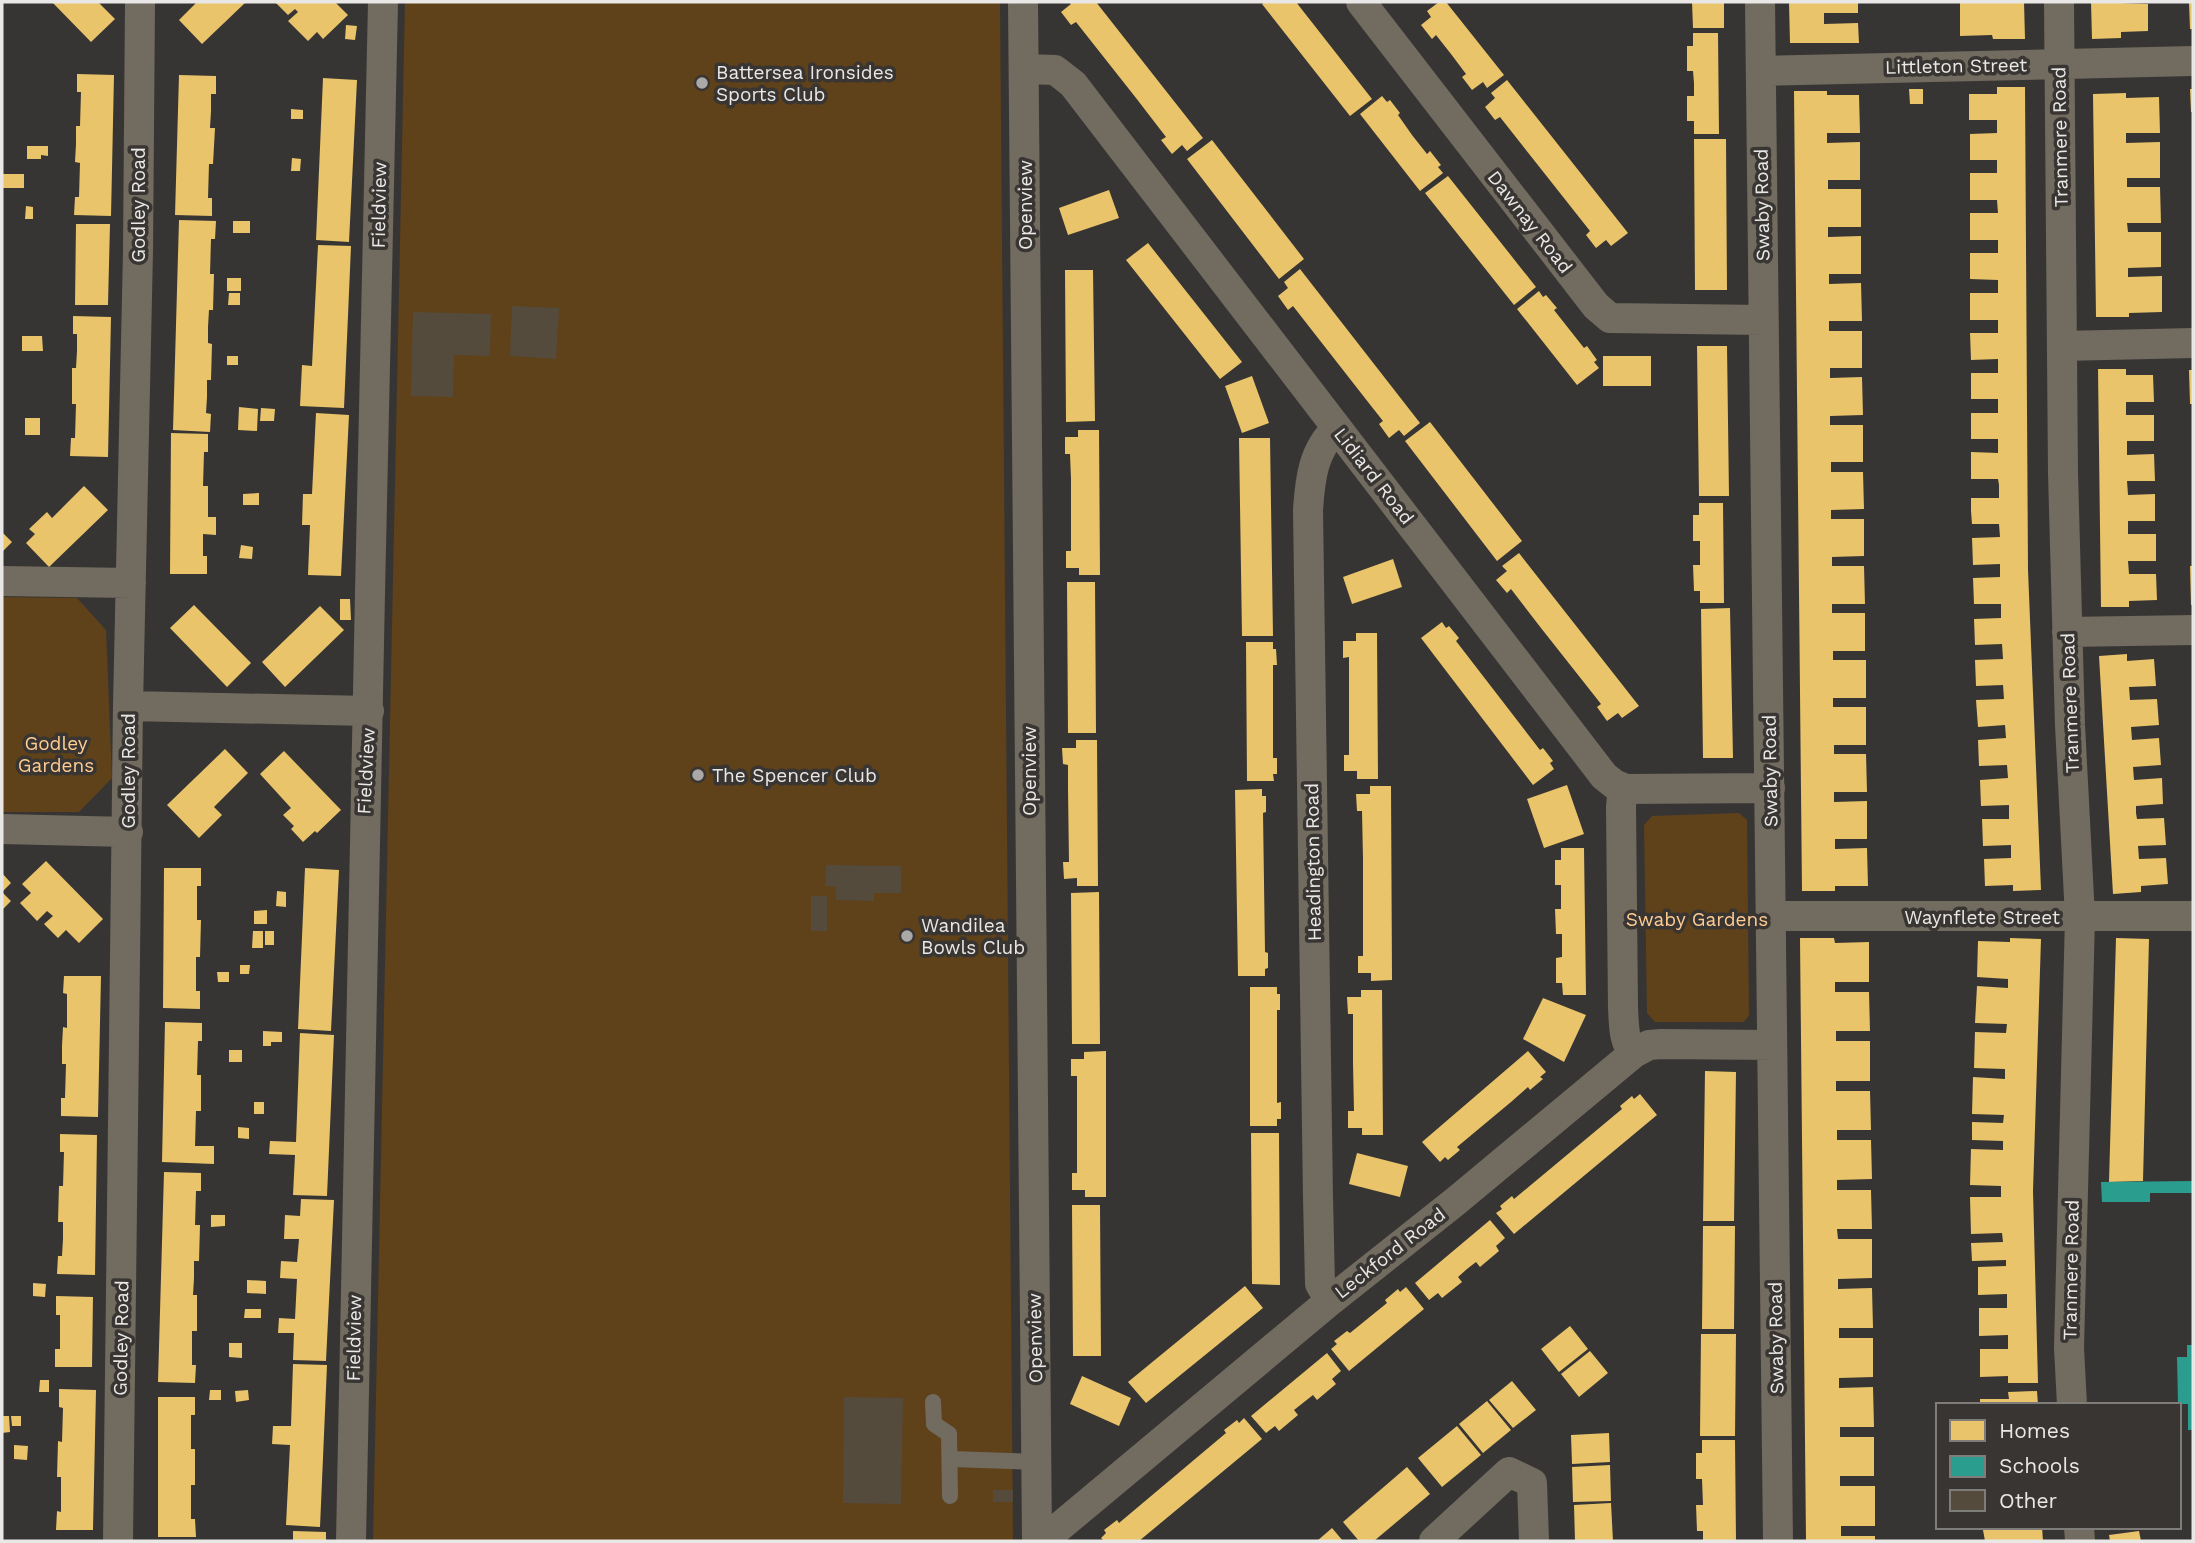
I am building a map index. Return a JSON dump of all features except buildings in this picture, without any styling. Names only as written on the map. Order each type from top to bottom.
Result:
[{"type":"street","name":"Godley Road","points":[[118,1541],[140,2]]},
{"type":"street","name":"Fieldview","points":[[351,1541],[362,878],[369,711],[383,2]]},
{"type":"street","name":"Openview","points":[[1023,2],[1037,1539]]},
{"type":"street","name":"Swaby Road","points":[[1760,2],[1778,1541]]},
{"type":"street","name":"Tranmere Road","points":[[2059,2],[2067,632],[2080,917],[2069,1348],[2072,1403]]},
{"type":"street","name":"Dawnay Road","points":[[1374,6],[1596,306],[1610,318],[1763,320]]},
{"type":"street","name":"Littleton Street","points":[[1760,71],[2193,61]]},
{"type":"street","name":"Lidiard Road","points":[[1025,69],[1055,70],[1073,84],[1604,776],[1626,789]]},
{"type":"street","points":[[2062,346],[2193,343]]},
{"type":"street","name":"Headington Road","points":[[1330,1301],[1320,1283],[1308,510],[1311,473],[1326,439],[1337,428]]},
{"type":"street","points":[[2,581],[131,583]]},
{"type":"street","points":[[2067,632],[2193,630]]},
{"type":"street","points":[[128,706],[369,711]]},
{"type":"street","points":[[1634,1054],[1626,1038],[1623,1008],[1622,796],[1626,789],[1770,788]]},
{"type":"street","points":[[2,829],[128,832]]},
{"type":"street","name":"Waynflete Street","points":[[1771,916],[2193,916]]},
{"type":"street","name":"Leckford Road","points":[[1037,1539],[1047,1537],[1330,1301],[1634,1054],[1649,1045],[1661,1044],[1772,1045]]},
{"type":"street","points":[[1434,1541],[1509,1472],[1532,1483],[1534,1541]]},
{"type":"lane","points":[[933,1402],[934,1424],[948,1434],[951,1459],[950,1496]]},
{"type":"lane","points":[[951,1459],[1037,1462]]},
{"type":"green space","name":"The Spencer Club","points":[[405,2],[1000,2],[1013,1541],[373,1541]]},
{"type":"green space","name":"Godley Gardens","points":[[2,597],[77,598],[106,630],[112,778],[79,812],[2,812]]},
{"type":"green space","name":"Swaby Gardens","points":[[1739,813],[1747,820],[1749,1015],[1744,1022],[1655,1022],[1647,1013],[1644,825],[1652,816]]},
{"type":"place","name":"Battersea Ironsides Sports Club","points":[[702,83]]},
{"type":"place","name":"The Spencer Club","points":[[698,775]]},
{"type":"place","name":"Wandilea Bowls Club","points":[[907,936]]}]
